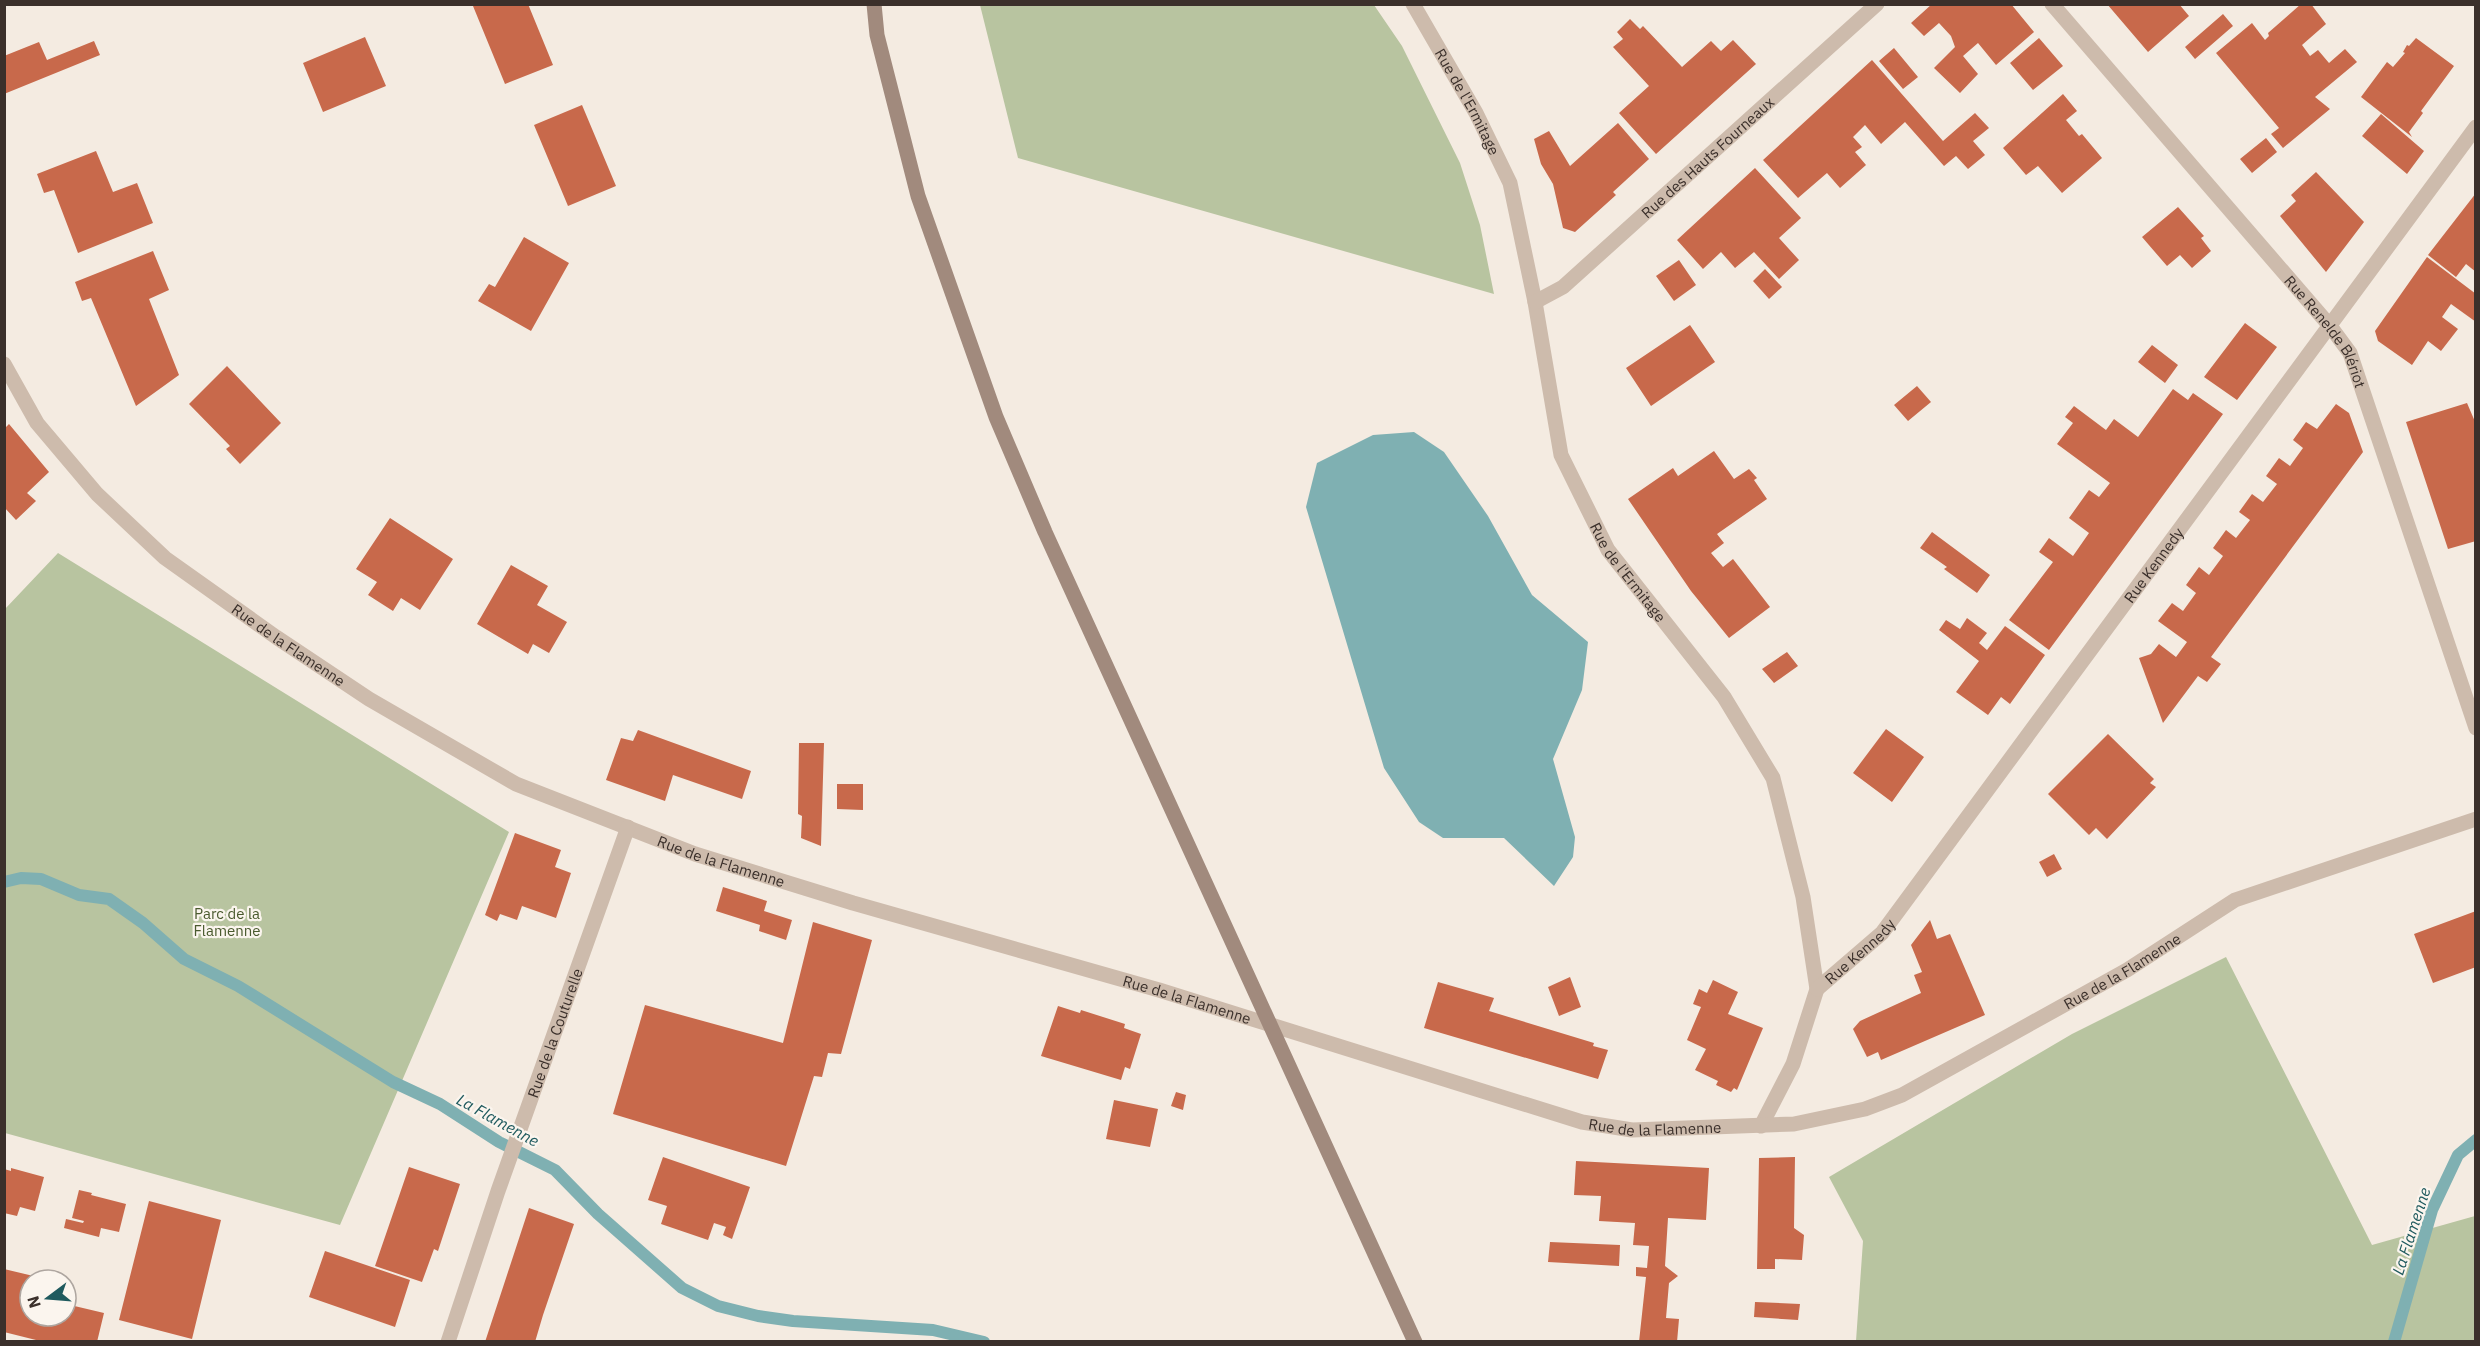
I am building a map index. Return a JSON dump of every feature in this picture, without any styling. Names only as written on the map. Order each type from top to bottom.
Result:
[{"type":"main road","points":[[874,4],[877,34],[918,196],[996,417],[1045,532],[1415,1341]]},
{"type":"street","name":"Rue de l'Ermitage","points":[[1413,4],[1476,113],[1510,183],[1535,302],[1561,455],[1608,550],[1724,697],[1773,778],[1803,897],[1817,989],[1793,1064],[1761,1126]]},
{"type":"street","name":"Rue des Hauts Fourneaux","points":[[1535,302],[1563,287],[1877,4]]},
{"type":"street","name":"Rue Renelde Blériot","points":[[2052,4],[2330,326],[2350,353],[2475,728]]},
{"type":"street","name":"Rue Kennedy","points":[[1817,989],[1882,933],[2475,127]]},
{"type":"street","name":"Rue de la Flamenne","points":[[4,364],[37,423],[97,494],[165,558],[276,638],[369,699],[516,784],[695,854],[831,896],[1159,990],[1582,1122],[1632,1130],[1761,1126],[1794,1124],[1865,1109],[1902,1095],[2127,970],[2235,900],[2475,819]]},
{"type":"street","name":"Rue de la Couturelle","points":[[448,1341],[498,1191],[628,827]]},
{"type":"green space","points":[[980,5],[1374,5],[1402,46],[1460,163],[1480,225],[1494,294],[1018,158]]},
{"type":"green space","name":"Parc de la Flamenne","points":[[58,553],[509,832],[340,1225],[5,1133],[5,609]]},
{"type":"green space","points":[[2226,957],[2372,1245],[2475,1216],[2475,1341],[1856,1341],[1863,1241],[1829,1177],[2072,1034]]},
{"type":"water","points":[[1414,432],[1444,452],[1488,516],[1532,595],[1588,642],[1582,690],[1553,759],[1575,837],[1573,857],[1554,886],[1504,838],[1443,838],[1419,822],[1384,768],[1306,507],[1317,463],[1373,435]]},
{"type":"building","points":[[477,4],[528,4],[553,65],[505,84],[473,6]]},
{"type":"building","points":[[1932,4],[2011,4],[2034,32],[1996,65],[1978,43],[1963,56],[1978,74],[1960,93],[1934,68],[1955,47],[1951,36],[1939,23],[1924,36],[1911,23]]},
{"type":"building","points":[[2107,4],[2179,4],[2189,16],[2148,52]]},
{"type":"building","points":[[2301,4],[2311,4],[2326,24],[2302,45],[2310,56],[2318,50],[2329,63],[2345,49],[2357,62],[2315,97],[2330,109],[2283,148],[2271,134],[2279,128],[2216,53],[2252,23],[2265,40],[2269,36],[2268,33]]},
{"type":"building","points":[[2223,14],[2233,26],[2195,59],[2185,47]]},
{"type":"building","points":[[1630,19],[1640,29],[1643,26],[1682,67],[1711,41],[1721,51],[1733,40],[1756,64],[1656,154],[1619,113],[1649,86],[1613,47],[1623,39],[1617,32]]},
{"type":"building","points":[[365,37],[386,86],[323,112],[303,63]]},
{"type":"building","points":[[2039,38],[2063,66],[2033,90],[2010,63]]},
{"type":"building","points":[[2416,38],[2454,66],[2421,111],[2423,113],[2409,132],[2412,137],[2361,97],[2387,62],[2393,67],[2405,53],[2403,52],[2407,45],[2409,46]]},
{"type":"building","points":[[94,41],[100,55],[4,94],[4,56],[39,42],[47,60]]},
{"type":"building","points":[[1894,48],[1918,77],[1903,89],[1879,61]]},
{"type":"building","points":[[1872,60],[1943,141],[1975,113],[1989,128],[1973,141],[1985,155],[1968,169],[1956,156],[1944,166],[1905,122],[1881,144],[1865,125],[1853,137],[1862,147],[1855,152],[1866,165],[1840,188],[1827,173],[1798,198],[1763,160]]},
{"type":"building","points":[[2063,94],[2077,111],[2066,120],[2079,136],[2082,134],[2102,158],[2062,193],[2038,166],[2026,175],[2003,148]]},
{"type":"building","points":[[582,105],[616,186],[568,206],[534,125]]},
{"type":"building","points":[[2381,114],[2424,151],[2407,174],[2362,136]]},
{"type":"building","points":[[1618,123],[1649,159],[1613,192],[1616,195],[1575,232],[1563,228],[1553,184],[1541,164],[1534,139],[1549,131],[1570,166]]},
{"type":"building","points":[[2266,138],[2277,152],[2252,173],[2240,159]]},
{"type":"building","points":[[96,151],[113,192],[137,183],[153,223],[78,253],[54,190],[44,193],[37,174]]},
{"type":"building","points":[[1755,168],[1801,218],[1779,238],[1799,260],[1779,279],[1754,252],[1735,268],[1721,252],[1703,269],[1677,240]]},
{"type":"building","points":[[2316,172],[2364,222],[2326,272],[2280,216],[2296,201],[2291,195]]},
{"type":"building","points":[[2476,193],[2476,272],[2466,264],[2456,277],[2428,255]]},
{"type":"building","points":[[2178,207],[2204,236],[2201,238],[2211,251],[2192,268],[2180,255],[2167,266],[2142,237]]},
{"type":"building","points":[[524,237],[569,263],[531,331],[478,301],[489,284],[495,287]]},
{"type":"building","points":[[153,251],[169,290],[149,299],[179,375],[136,406],[91,298],[82,301],[75,282]]},
{"type":"building","points":[[2427,257],[2476,294],[2476,322],[2451,304],[2442,317],[2458,329],[2441,351],[2428,341],[2412,365],[2378,341],[2375,331]]},
{"type":"building","points":[[1679,260],[1696,285],[1674,301],[1656,276]]},
{"type":"building","points":[[1765,269],[1782,287],[1769,299],[1753,281]]},
{"type":"building","points":[[2245,323],[2277,347],[2237,400],[2204,377]]},
{"type":"building","points":[[1690,325],[1715,362],[1651,406],[1626,368]]},
{"type":"building","points":[[2152,345],[2178,365],[2165,383],[2138,362]]},
{"type":"building","points":[[227,366],[281,423],[240,464],[226,449],[230,446],[189,404]]},
{"type":"building","points":[[1917,386],[1931,402],[1908,421],[1894,405]]},
{"type":"building","points":[[2173,389],[2188,400],[2193,393],[2223,414],[2049,650],[2009,620],[2053,562],[2039,552],[2049,538],[2073,556],[2089,533],[2069,518],[2089,490],[2099,497],[2110,483],[2057,444],[2073,423],[2065,417],[2074,406],[2106,430],[2114,419],[2138,437]]},
{"type":"building","points":[[2467,403],[2476,424],[2476,541],[2448,549],[2406,422]]},
{"type":"building","points":[[2336,404],[2349,413],[2363,452],[2211,657],[2221,664],[2207,682],[2198,676],[2163,723],[2139,658],[2151,654],[2159,644],[2176,657],[2187,642],[2158,621],[2172,603],[2183,611],[2196,593],[2186,585],[2199,567],[2209,575],[2223,556],[2213,548],[2226,530],[2236,538],[2250,520],[2239,512],[2252,494],[2263,502],[2277,484],[2266,476],[2279,458],[2290,466],[2303,448],[2293,440],[2306,422],[2317,429]]},
{"type":"building","points":[[9,424],[49,472],[27,493],[36,501],[16,520],[4,507],[4,429]]},
{"type":"building","points":[[1714,451],[1734,479],[1749,469],[1757,478],[1754,480],[1767,499],[1717,534],[1724,543],[1711,553],[1723,567],[1733,559],[1770,607],[1729,638],[1691,591],[1628,499],[1673,468],[1678,476]]},
{"type":"building","points":[[390,518],[453,559],[420,610],[401,598],[393,611],[368,595],[377,582],[356,569]]},
{"type":"building","points":[[1932,532],[1990,575],[1977,593],[1944,569],[1947,567],[1920,548]]},
{"type":"building","points":[[511,565],[548,586],[537,605],[567,622],[549,653],[533,644],[528,654],[477,624]]},
{"type":"building","points":[[1967,618],[1987,633],[1979,643],[1987,650],[2005,626],[2045,655],[2010,704],[2001,697],[1988,715],[1956,692],[1979,661],[1939,630],[1946,620],[1960,629]]},
{"type":"building","points":[[1787,652],[1798,666],[1774,683],[1762,669]]},
{"type":"building","points":[[1886,729],[1924,757],[1892,802],[1853,773]]},
{"type":"building","points":[[638,730],[751,771],[742,799],[673,775],[665,801],[606,780],[621,738],[633,741]]},
{"type":"building","points":[[2108,734],[2154,779],[2150,783],[2156,787],[2107,839],[2096,828],[2089,835],[2048,794]]},
{"type":"building","points":[[799,743],[824,743],[821,846],[801,838],[802,816],[798,814]]},
{"type":"building","points":[[837,784],[863,784],[863,810],[837,809]]},
{"type":"building","points":[[515,833],[561,850],[555,867],[571,873],[556,918],[522,906],[517,920],[500,914],[497,921],[485,915]]},
{"type":"building","points":[[2054,854],[2062,869],[2047,877],[2039,862]]},
{"type":"building","points":[[723,887],[767,901],[764,911],[792,920],[786,940],[759,931],[760,925],[716,911]]},
{"type":"building","points":[[2476,911],[2476,967],[2433,983],[2414,934]]},
{"type":"building","points":[[1930,920],[1937,939],[1950,934],[1985,1015],[1881,1060],[1878,1052],[1867,1057],[1853,1029],[1860,1021],[1921,993],[1914,975],[1922,972],[1911,945]]},
{"type":"building","points":[[813,922],[872,940],[841,1054],[828,1053],[822,1077],[814,1076],[786,1166],[613,1114],[645,1005],[783,1043]]},
{"type":"building","points":[[1570,977],[1581,1007],[1559,1016],[1548,987]]},
{"type":"building","points":[[1713,980],[1738,992],[1728,1014],[1763,1028],[1737,1090],[1734,1088],[1731,1092],[1716,1085],[1718,1081],[1695,1070],[1706,1049],[1687,1040],[1701,1007],[1693,1004],[1699,989],[1707,993]]},
{"type":"building","points":[[1438,982],[1494,998],[1489,1011],[1594,1043],[1593,1046],[1608,1050],[1598,1079],[1424,1028]]},
{"type":"building","points":[[1058,1006],[1080,1013],[1081,1010],[1125,1024],[1124,1028],[1141,1034],[1130,1069],[1125,1067],[1121,1080],[1041,1056]]},
{"type":"building","points":[[1176,1092],[1186,1095],[1183,1110],[1171,1106]]},
{"type":"building","points":[[1114,1100],[1158,1109],[1150,1147],[1106,1139]]},
{"type":"building","points":[[663,1157],[750,1187],[732,1239],[723,1235],[726,1227],[714,1223],[708,1240],[661,1224],[667,1206],[648,1200]]},
{"type":"building","points":[[1795,1157],[1794,1228],[1804,1235],[1802,1260],[1775,1259],[1775,1269],[1757,1269],[1759,1158]]},
{"type":"building","points":[[1576,1161],[1709,1168],[1706,1220],[1668,1218],[1665,1266],[1678,1276],[1669,1283],[1666,1318],[1679,1319],[1677,1342],[1639,1342],[1646,1277],[1636,1276],[1636,1267],[1647,1268],[1649,1246],[1633,1245],[1635,1223],[1599,1221],[1601,1196],[1574,1195]]},
{"type":"building","points":[[409,1167],[460,1184],[438,1251],[434,1249],[422,1282],[375,1266]]},
{"type":"building","points":[[11,1168],[44,1177],[35,1211],[20,1207],[17,1216],[4,1213],[4,1169],[11,1171]]},
{"type":"building","points":[[79,1190],[126,1204],[119,1232],[101,1228],[99,1237],[64,1228],[66,1219],[83,1223],[84,1221],[72,1218]]},
{"type":"building","points":[[149,1201],[221,1220],[192,1339],[119,1320]]},
{"type":"building","points":[[529,1208],[574,1224],[535,1342],[485,1342]]},
{"type":"building","points":[[1550,1242],[1620,1245],[1619,1266],[1548,1262]]},
{"type":"building","points":[[325,1251],[410,1280],[395,1327],[309,1297]]},
{"type":"building","points":[[4,1269],[18,1272],[18,1328],[78,1328],[78,1307],[104,1313],[97,1342],[44,1342],[4,1332]]},
{"type":"building","points":[[1755,1302],[1800,1304],[1798,1320],[1754,1317]]},
{"type":"waterway","name":"La Flamenne","points":[[4,882],[21,878],[41,879],[79,895],[109,899],[143,923],[184,959],[238,986],[393,1082],[440,1104],[499,1142],[555,1170],[598,1214],[682,1288],[718,1306],[758,1316],[793,1321],[933,1330],[984,1342]]},
{"type":"waterway","name":"La Flamenne","points":[[2394,1342],[2432,1210],[2458,1155],[2476,1140]]}]
